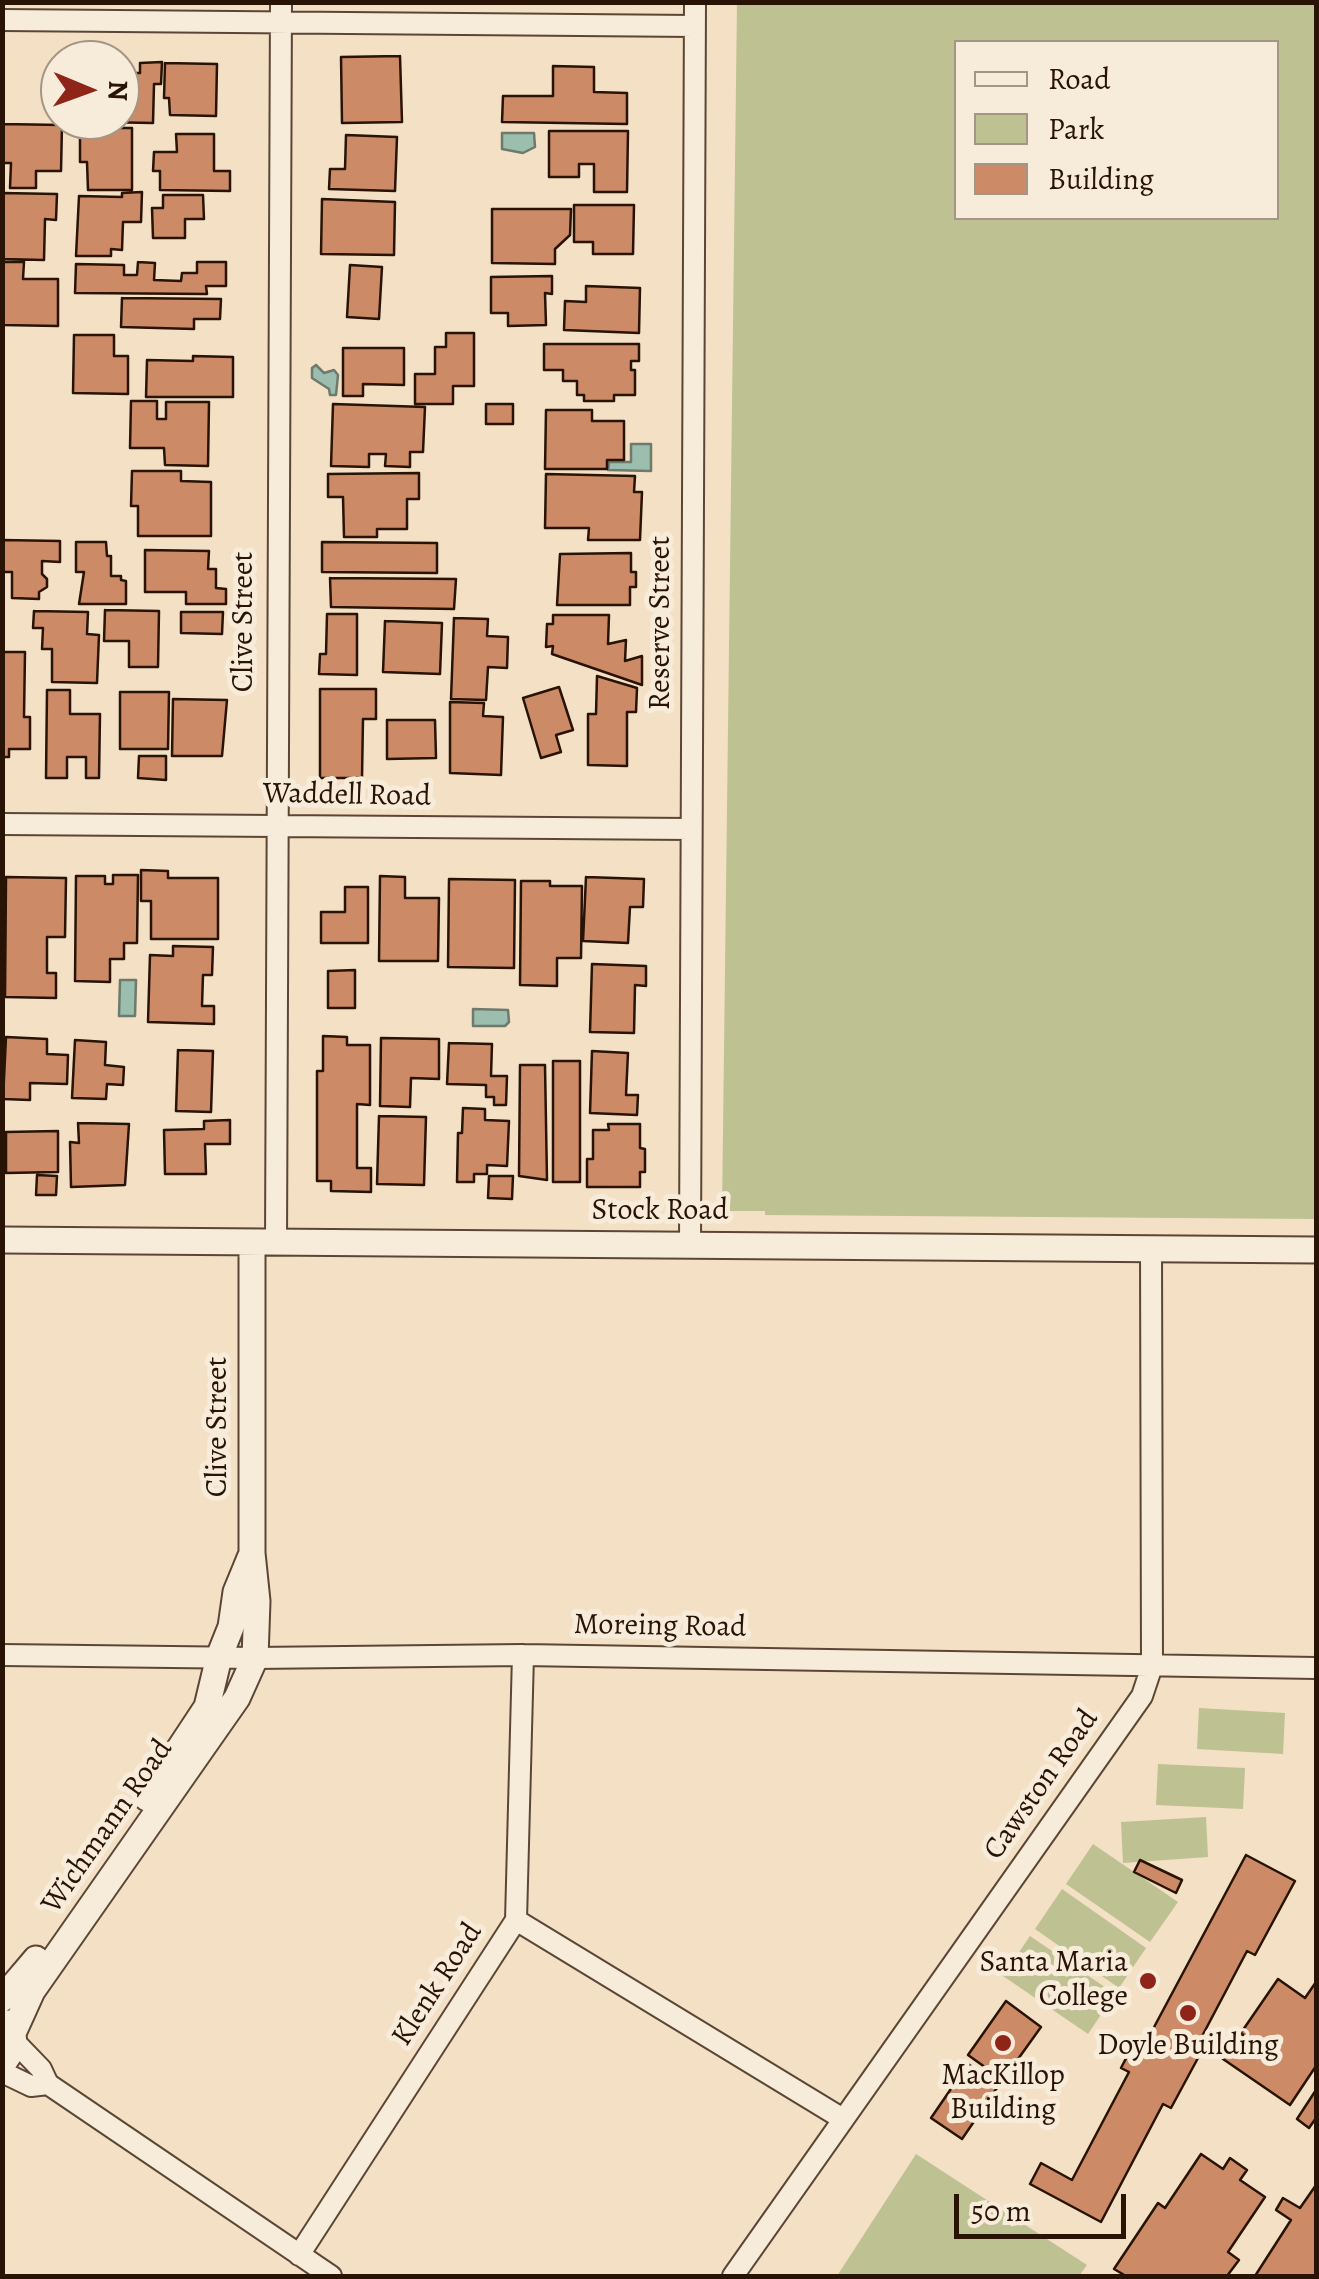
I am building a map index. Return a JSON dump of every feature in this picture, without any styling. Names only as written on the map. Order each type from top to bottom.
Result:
[{"type":"street","name":"Reserve Street","points":[[690,1244],[694,2]]},
{"type":"street","points":[[2,20],[282,12],[694,26]]},
{"type":"street","name":"Clive Street","points":[[255,1658],[257,1600],[252,1553],[276,825],[282,12]]},
{"type":"street","name":"Waddell Road","points":[[2,824],[692,829]]},
{"type":"street","name":"Stock Road","points":[[2,1240],[1316,1250]]},
{"type":"street","name":"Cawston Road","points":[[733,2276],[1142,1696],[1152,1666],[1151,1249]]},
{"type":"street","name":"Clive Street","points":[[218,1657],[231,1627],[236,1592],[252,1553]]},
{"type":"street","name":"Moreing Road","points":[[2,1655],[523,1655],[1316,1668]]},
{"type":"street","name":"Klenk Road","points":[[300,2255],[516,1920],[523,1655]]},
{"type":"street","name":"Wichmann Road","points":[[2,1999],[33,1963],[207,1708],[218,1657]]},
{"type":"street","name":"Wichmann Road","points":[[2,2068],[12,2054],[10,2032],[32,1991],[238,1698],[255,1658]]},
{"type":"street","points":[[516,1920],[843,2119]]},
{"type":"street","points":[[10,2032],[42,2069],[48,2084],[331,2276]]},
{"type":"street","points":[[2,2068],[31,2086],[48,2084]]},
{"type":"green space","points":[[737,3],[1316,3],[1316,1219],[765,1215],[765,1211],[722,1211]]},
{"type":"green space","points":[[1199,1708],[1285,1713],[1283,1754],[1197,1749]]},
{"type":"green space","points":[[1158,1764],[1245,1768],[1243,1809],[1156,1805]]},
{"type":"green space","points":[[1206,1817],[1208,1857],[1123,1863],[1121,1822]]},
{"type":"green space","points":[[1093,1844],[1178,1902],[1150,1942],[1066,1884]]},
{"type":"green space","points":[[1062,1889],[1146,1948],[1119,1988],[1035,1929]]},
{"type":"green space","points":[[1030,1936],[1115,1994],[1088,2034],[1003,1976]]},
{"type":"green space","points":[[916,2154],[1087,2265],[1079,2276],[837,2276]]},
{"type":"shaded area","points":[[502,133],[534,133],[535,147],[523,153],[502,149]]},
{"type":"shaded area","points":[[316,365],[324,373],[334,370],[338,375],[336,395],[330,395],[329,389],[312,378]]},
{"type":"shaded area","points":[[631,444],[651,444],[651,471],[608,470],[609,462],[631,462]]},
{"type":"shaded area","points":[[120,980],[136,980],[135,1016],[119,1016]]},
{"type":"shaded area","points":[[473,1009],[508,1010],[509,1022],[505,1026],[473,1026]]},
{"type":"building","points":[[400,56],[402,122],[342,123],[341,57]]},
{"type":"building","points":[[162,62],[161,84],[154,84],[153,123],[140,123],[140,63]]},
{"type":"building","points":[[165,63],[217,64],[216,116],[170,115],[169,98],[164,98]]},
{"type":"building","points":[[553,66],[594,67],[594,92],[627,93],[627,124],[502,122],[503,96],[553,96]]},
{"type":"building","points":[[2,124],[40,125],[40,140],[62,140],[61,171],[36,171],[36,188],[10,188],[11,163],[3,163]]},
{"type":"building","points":[[549,131],[628,131],[627,192],[594,192],[594,164],[579,164],[579,177],[549,177]]},
{"type":"building","points":[[176,134],[214,134],[214,171],[230,171],[230,191],[160,190],[160,171],[153,171],[154,152],[177,152]]},
{"type":"building","points":[[346,135],[397,137],[395,191],[329,189],[330,169],[345,169]]},
{"type":"building","points":[[80,140],[132,140],[132,190],[88,190],[87,162],[80,162]]},
{"type":"building","points":[[142,192],[141,222],[123,222],[122,250],[111,249],[111,256],[76,256],[79,196],[122,197],[122,193]]},
{"type":"building","points":[[2,193],[57,194],[56,220],[45,219],[44,260],[2,259]]},
{"type":"building","points":[[163,195],[203,195],[204,219],[185,219],[185,238],[153,238],[152,208],[163,208]]},
{"type":"building","points":[[322,199],[395,202],[394,255],[321,254]]},
{"type":"building","points":[[574,205],[634,205],[633,254],[593,254],[593,242],[574,242]]},
{"type":"building","points":[[492,209],[571,209],[570,235],[555,249],[555,264],[492,263]]},
{"type":"building","points":[[2,262],[24,262],[23,279],[58,279],[58,326],[2,325]]},
{"type":"building","points":[[138,262],[155,263],[154,280],[181,281],[182,273],[197,273],[197,262],[226,262],[226,286],[206,286],[207,294],[75,293],[76,264],[124,265],[124,275],[137,275]]},
{"type":"building","points":[[350,265],[382,267],[379,319],[347,317]]},
{"type":"building","points":[[552,276],[552,294],[545,293],[546,325],[508,326],[508,313],[491,313],[491,277]]},
{"type":"building","points":[[586,286],[640,288],[639,333],[564,330],[565,301],[586,302]]},
{"type":"building","points":[[122,298],[221,299],[220,319],[194,319],[194,329],[121,327]]},
{"type":"building","points":[[446,333],[474,333],[474,386],[453,386],[453,404],[415,404],[415,374],[435,374],[435,347],[446,347]]},
{"type":"building","points":[[74,335],[114,335],[114,356],[128,356],[128,394],[73,393]]},
{"type":"building","points":[[544,344],[639,344],[639,361],[631,361],[635,395],[614,395],[614,401],[584,401],[584,395],[577,395],[577,381],[563,381],[563,370],[544,370]]},
{"type":"building","points":[[343,348],[404,348],[404,385],[363,384],[363,396],[343,396]]},
{"type":"building","points":[[193,356],[233,357],[233,397],[146,397],[147,360],[193,361]]},
{"type":"building","points":[[131,401],[157,401],[157,419],[166,419],[166,402],[209,402],[208,466],[165,465],[164,448],[130,448]]},
{"type":"building","points":[[333,404],[425,407],[423,452],[410,452],[410,467],[385,466],[386,454],[369,454],[369,467],[331,466]]},
{"type":"building","points":[[486,404],[513,404],[513,424],[486,424]]},
{"type":"building","points":[[546,410],[592,410],[592,421],[624,421],[624,460],[607,460],[607,469],[545,469]]},
{"type":"building","points":[[132,471],[181,471],[181,481],[211,482],[211,536],[138,536],[138,506],[131,506]]},
{"type":"building","points":[[419,473],[419,499],[407,499],[407,529],[377,529],[377,537],[344,537],[343,497],[328,497],[328,474]]},
{"type":"building","points":[[546,474],[635,476],[634,492],[642,492],[640,540],[588,540],[589,528],[545,528]]},
{"type":"building","points":[[2,540],[60,541],[60,562],[42,561],[47,587],[39,592],[39,599],[12,598],[12,572],[2,572]]},
{"type":"building","points":[[76,542],[106,542],[111,576],[121,576],[126,581],[126,604],[79,604],[84,572],[76,572]]},
{"type":"building","points":[[322,542],[437,543],[437,573],[322,572]]},
{"type":"building","points":[[145,550],[209,551],[208,569],[216,569],[216,588],[226,589],[226,604],[186,604],[186,592],[145,592]]},
{"type":"building","points":[[631,553],[636,587],[630,587],[630,605],[557,605],[560,554]]},
{"type":"building","points":[[330,578],[456,579],[454,609],[331,607]]},
{"type":"building","points":[[105,610],[159,611],[158,667],[129,667],[129,641],[104,641]]},
{"type":"building","points":[[34,611],[88,612],[87,634],[99,635],[97,683],[52,682],[52,649],[42,649],[43,628],[33,628]]},
{"type":"building","points":[[181,612],[223,612],[222,634],[181,633]]},
{"type":"building","points":[[327,614],[357,614],[357,675],[319,674],[320,654],[326,654]]},
{"type":"building","points":[[553,615],[609,615],[608,644],[626,640],[625,661],[642,656],[642,685],[552,654],[553,646],[546,647],[547,624],[553,624]]},
{"type":"building","points":[[454,618],[488,619],[487,636],[508,637],[507,668],[488,667],[486,700],[451,699]]},
{"type":"building","points":[[385,621],[442,623],[440,674],[383,672]]},
{"type":"building","points":[[2,652],[25,652],[24,717],[30,717],[30,749],[9,749],[9,757],[2,757]]},
{"type":"building","points":[[597,676],[637,688],[636,712],[627,712],[627,766],[588,765],[588,714],[596,714]]},
{"type":"building","points":[[559,687],[573,730],[556,735],[561,752],[541,758],[523,698]]},
{"type":"building","points":[[320,689],[376,689],[376,719],[363,719],[362,778],[320,778]]},
{"type":"building","points":[[47,690],[70,690],[70,714],[100,714],[99,778],[86,778],[86,757],[67,757],[67,778],[46,778]]},
{"type":"building","points":[[120,692],[169,692],[168,749],[120,749]]},
{"type":"building","points":[[173,699],[227,700],[222,756],[172,756]]},
{"type":"building","points":[[450,702],[484,703],[483,716],[503,717],[501,775],[450,773]]},
{"type":"building","points":[[387,720],[435,720],[436,758],[387,759]]},
{"type":"building","points":[[139,756],[166,756],[166,780],[138,778]]},
{"type":"building","points":[[141,870],[168,871],[168,878],[218,878],[218,939],[151,939],[151,901],[141,901]]},
{"type":"building","points":[[113,875],[138,875],[137,943],[124,943],[124,959],[110,959],[110,982],[75,981],[76,876],[105,876],[105,884],[113,884]]},
{"type":"building","points":[[380,876],[405,877],[405,898],[439,898],[438,961],[379,961]]},
{"type":"building","points":[[6,877],[66,878],[65,937],[47,937],[47,973],[56,973],[56,998],[5,997]]},
{"type":"building","points":[[586,877],[644,879],[643,907],[630,907],[628,943],[583,941]]},
{"type":"building","points":[[449,879],[515,880],[514,968],[448,967]]},
{"type":"building","points":[[521,881],[582,886],[581,958],[557,958],[557,986],[520,985]]},
{"type":"building","points":[[345,887],[368,887],[368,943],[321,943],[321,912],[345,912]]},
{"type":"building","points":[[173,946],[213,947],[212,975],[203,975],[202,1006],[214,1006],[214,1024],[148,1022],[150,955],[173,956]]},
{"type":"building","points":[[592,964],[646,966],[646,986],[635,985],[634,1033],[590,1032]]},
{"type":"building","points":[[355,970],[355,1008],[328,1008],[328,971]]},
{"type":"building","points":[[323,1036],[347,1037],[347,1045],[370,1045],[370,1105],[357,1104],[357,1168],[371,1168],[371,1192],[331,1191],[331,1181],[317,1181],[317,1071],[323,1071]]},
{"type":"building","points":[[6,1037],[47,1039],[47,1054],[68,1055],[67,1084],[30,1083],[30,1100],[3,1099]]},
{"type":"building","points":[[381,1038],[439,1039],[439,1079],[411,1078],[410,1107],[380,1106]]},
{"type":"building","points":[[75,1040],[106,1042],[105,1065],[124,1067],[123,1085],[107,1084],[106,1099],[72,1098]]},
{"type":"building","points":[[449,1043],[492,1044],[491,1076],[507,1076],[506,1105],[494,1105],[494,1097],[486,1097],[486,1085],[447,1084]]},
{"type":"building","points":[[178,1050],[213,1051],[211,1112],[176,1111]]},
{"type":"building","points":[[592,1051],[628,1053],[626,1095],[638,1095],[637,1115],[590,1113]]},
{"type":"building","points":[[553,1061],[580,1061],[580,1182],[553,1182]]},
{"type":"building","points":[[520,1065],[545,1065],[547,1180],[519,1176]]},
{"type":"building","points":[[463,1108],[485,1109],[485,1120],[509,1121],[507,1166],[487,1165],[487,1174],[474,1174],[474,1182],[457,1182]]},
{"type":"building","points":[[379,1116],[426,1117],[424,1185],[377,1184]]},
{"type":"building","points":[[230,1120],[230,1144],[205,1144],[206,1174],[165,1174],[164,1130],[204,1129],[204,1121]]},
{"type":"building","points":[[78,1123],[129,1124],[125,1185],[71,1187],[70,1142],[79,1143]]},
{"type":"building","points":[[608,1124],[640,1124],[645,1172],[640,1172],[640,1187],[587,1187],[587,1159],[593,1159],[593,1130],[609,1130]]},
{"type":"building","points":[[58,1131],[58,1172],[6,1173],[6,1132]]},
{"type":"building","points":[[37,1175],[57,1176],[56,1195],[36,1195]]},
{"type":"building","points":[[489,1176],[513,1176],[512,1199],[488,1198]]},
{"type":"building","name":"Doyle Building","points":[[1246,1855],[1295,1881],[1255,1955],[1247,1951],[1199,2042],[1205,2045],[1171,2108],[1163,2104],[1101,2222],[1030,2184],[1041,2163],[1072,2180],[1129,2072],[1121,2068],[1136,2039],[1145,2044]]},
{"type":"building","points":[[1140,1860],[1182,1880],[1176,1893],[1134,1872]]},
{"type":"building","points":[[1278,1979],[1305,1998],[1316,1982],[1316,2066],[1290,2105],[1223,2059]]},
{"type":"building","name":"MacKillop Building","points":[[1006,2001],[1041,2027],[1003,2080],[968,2055]]},
{"type":"building","points":[[968,2064],[999,2085],[962,2139],[931,2118]]},
{"type":"building","points":[[1316,2090],[1316,2118],[1309,2128],[1297,2119]]},
{"type":"building","points":[[1201,2154],[1223,2169],[1230,2158],[1247,2170],[1240,2180],[1265,2197],[1228,2252],[1239,2260],[1227,2276],[1126,2276],[1114,2269],[1158,2203],[1165,2208]]},
{"type":"building","points":[[1316,2185],[1316,2276],[1255,2276],[1291,2220],[1276,2210],[1283,2198],[1300,2208]]},
{"type":"place","name":"Santa Maria College","points":[[1148,1981]]},
{"type":"place","name":"Doyle Building","points":[[1188,2013]]},
{"type":"place","name":"MacKillop Building","points":[[1003,2043]]}]
